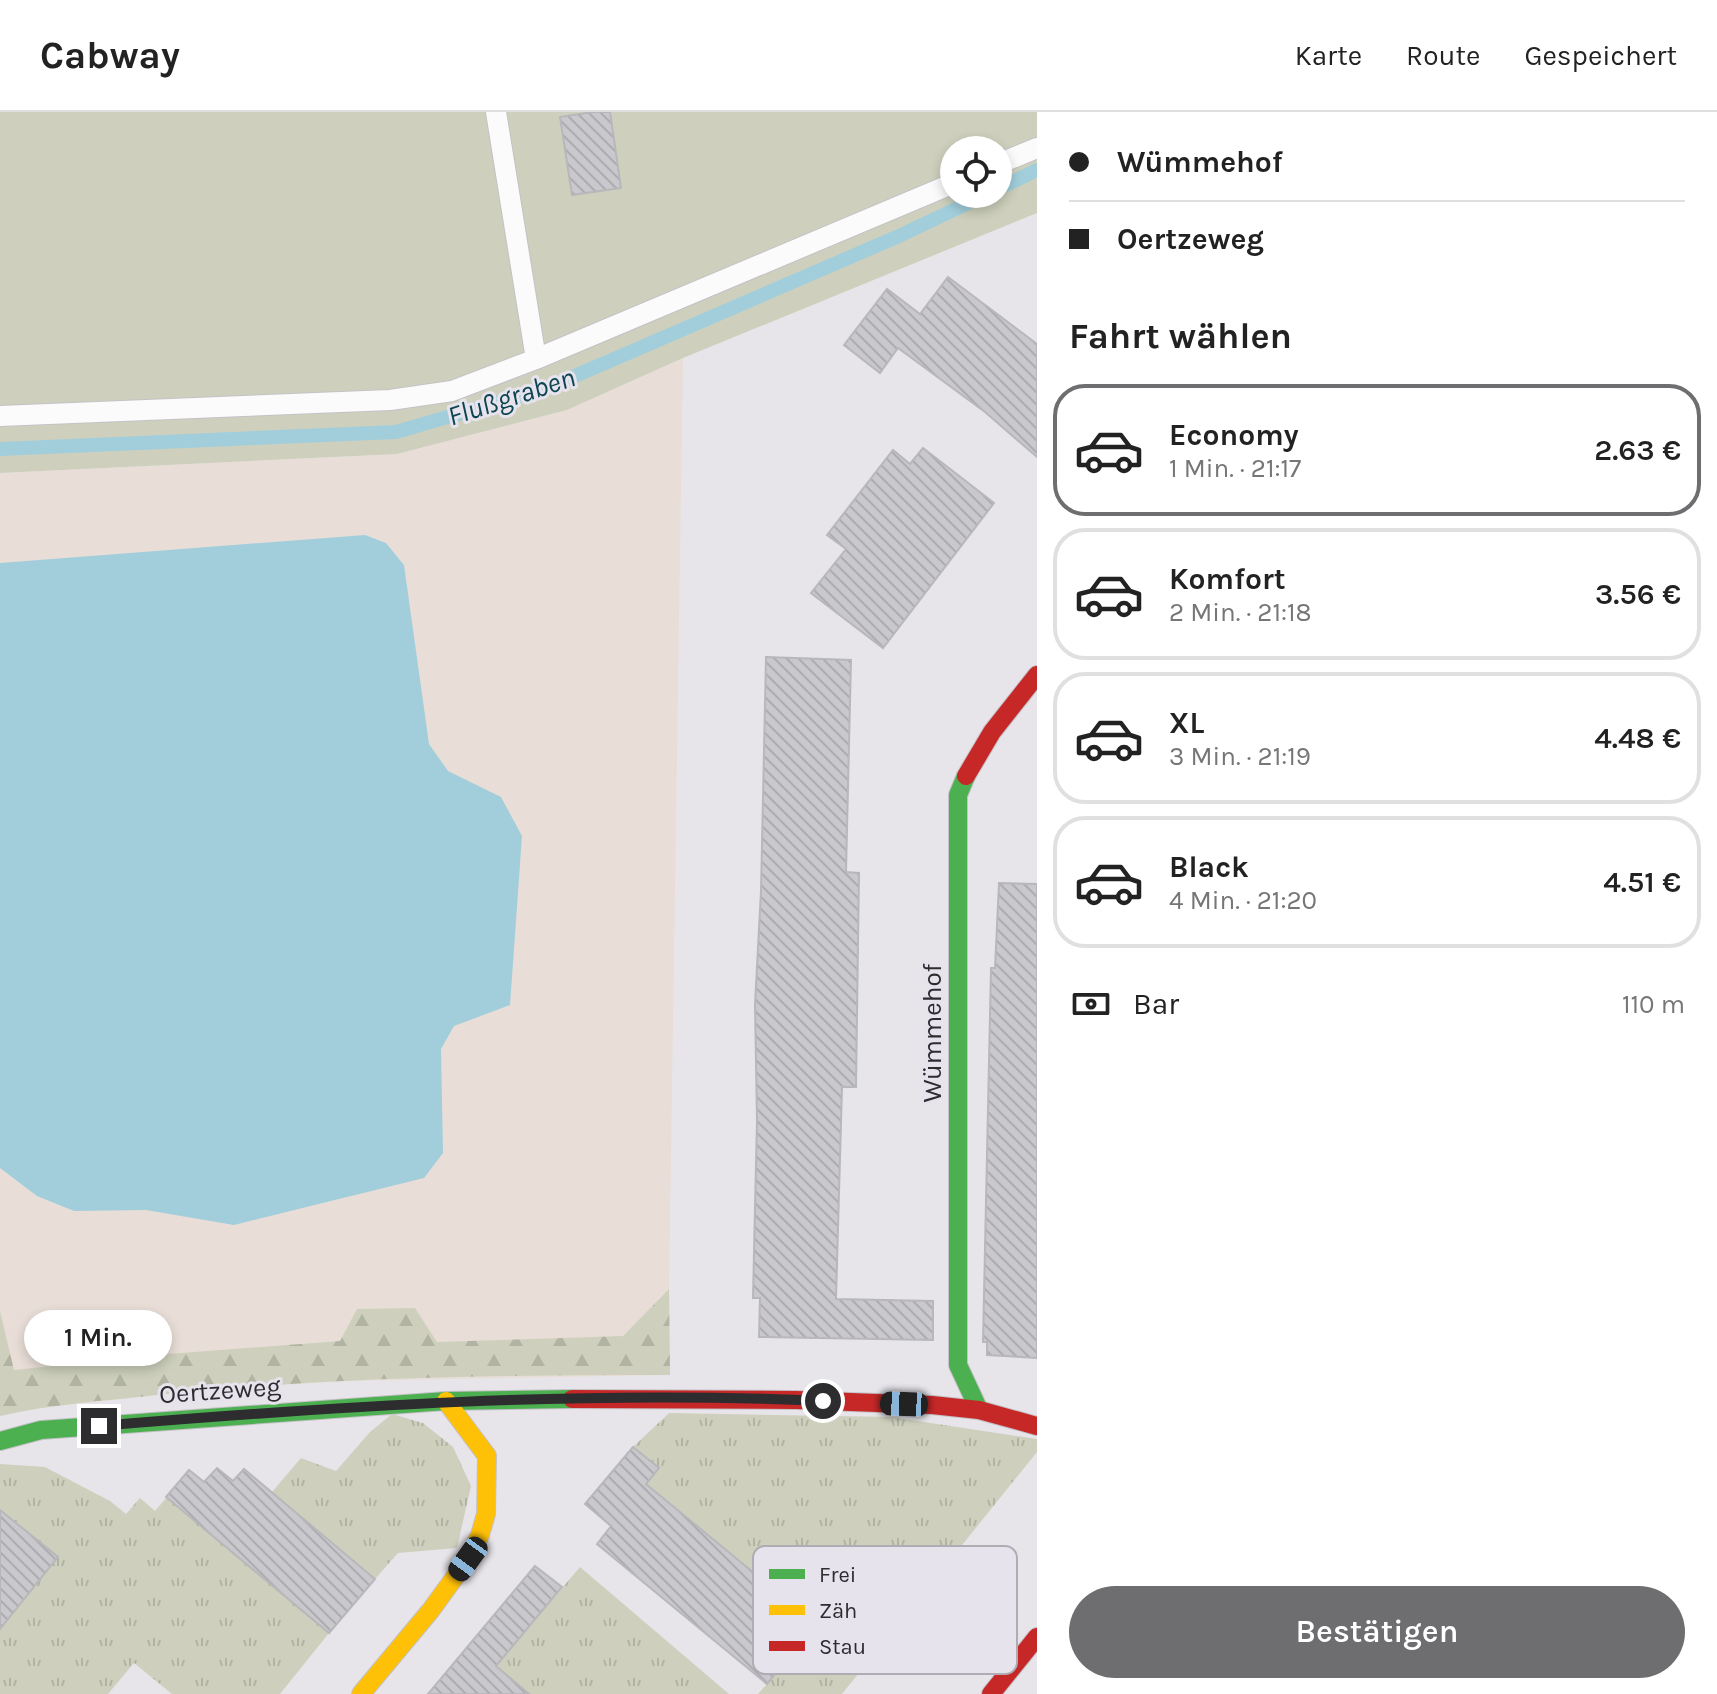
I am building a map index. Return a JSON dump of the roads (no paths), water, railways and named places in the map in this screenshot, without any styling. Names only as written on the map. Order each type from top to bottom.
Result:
[{"type":"street","name":"Wümmehof","points":[[979,1410],[958,1365],[958,795],[964,777],[977,756],[1037,675]]},
{"type":"street","name":"Oertzeweg","points":[[0,1441],[41,1430],[446,1401],[680,1398],[932,1405],[979,1410]]},
{"type":"street","points":[[361,1694],[431,1610],[468,1559],[480,1535],[486,1514],[487,1456],[446,1401]]},
{"type":"street","points":[[979,1410],[1037,1426]]},
{"type":"street","points":[[1017,1662],[1037,1637]]},
{"type":"street","points":[[991,1694],[1007,1674]]},
{"type":"lane","points":[[496,112],[536,359]]},
{"type":"lane","points":[[1012,158],[1037,148]]},
{"type":"lane","points":[[0,416],[390,400],[452,391],[536,359],[940,189]]},
{"type":"water","points":[[365,535],[386,543],[404,565],[429,744],[448,771],[501,797],[522,836],[510,1005],[454,1026],[441,1049],[443,1153],[424,1178],[234,1225],[146,1210],[74,1211],[37,1196],[0,1168],[0,563]]},
{"type":"waterway","name":"Flußgraben","points":[[1012,182],[1037,170]]},
{"type":"waterway","name":"Flußgraben","points":[[0,449],[396,432],[547,388],[958,208]]}]
